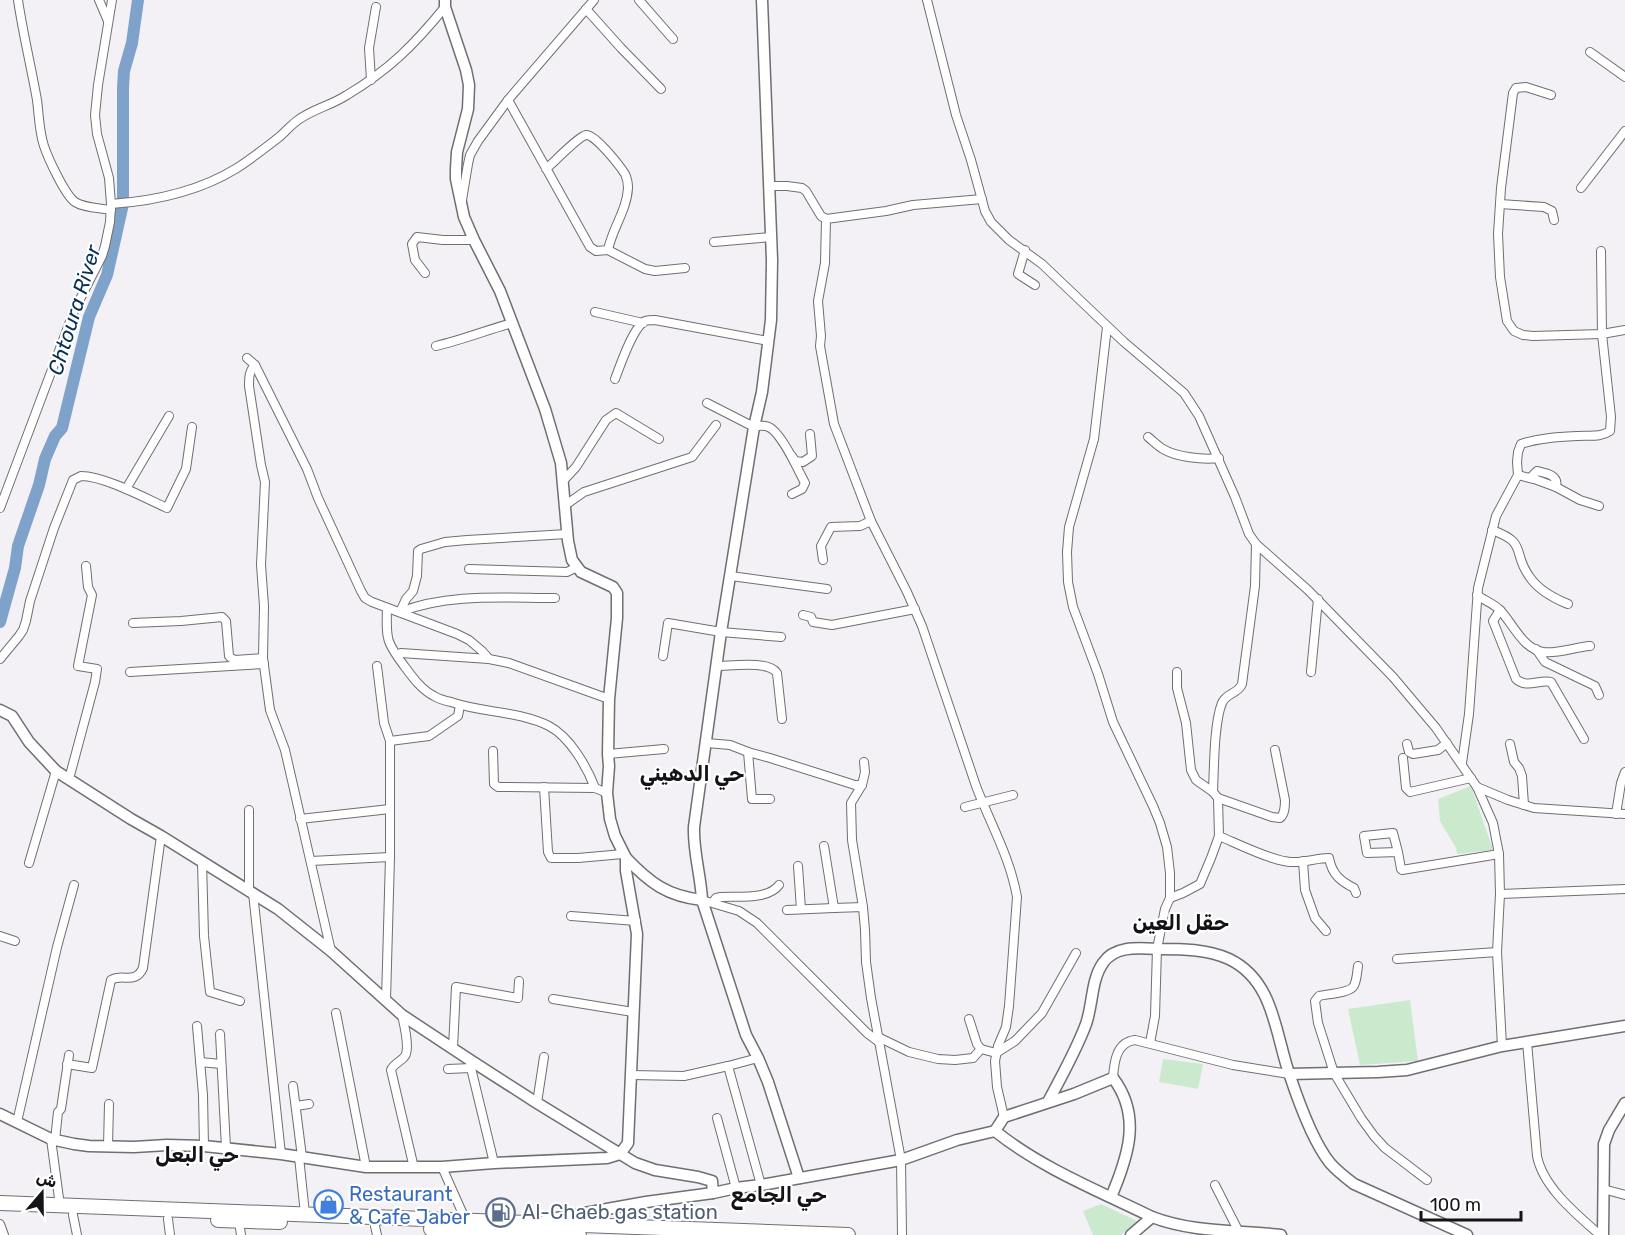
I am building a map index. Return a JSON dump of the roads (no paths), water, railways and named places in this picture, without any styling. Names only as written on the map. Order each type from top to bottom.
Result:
[{"type":"highway","points":[[0,1203],[305,1214],[508,1234],[579,1235]]},
{"type":"highway","points":[[0,1211],[168,1219],[240,1228],[465,1229],[533,1223],[848,1235]]},
{"type":"street","points":[[18,0],[44,144],[70,197],[75,202],[91,207],[111,207],[184,192],[207,184],[238,167],[278,138],[298,120],[345,97],[397,60],[422,35],[445,4]]},
{"type":"street","points":[[99,0],[108,21]]},
{"type":"street","points":[[0,508],[74,311],[102,256],[110,222],[109,178],[97,134],[95,115],[112,0]]},
{"type":"street","points":[[461,204],[470,155],[489,124],[594,0]]},
{"type":"street","points":[[639,0],[673,39]]},
{"type":"street","points":[[762,0],[772,296],[762,392],[754,427],[721,632],[694,839],[702,883],[746,1035],[768,1082],[799,1178]]},
{"type":"street","points":[[927,0],[956,115],[985,211],[991,222],[1009,240],[1048,268],[1107,327],[1190,400],[1219,458],[1249,534],[1256,544],[1318,599],[1393,677],[1447,743],[1477,787],[1493,823],[1499,854],[1500,894],[1497,952],[1502,1046]]},
{"type":"street","points":[[445,4],[469,85],[468,109],[457,152],[456,170],[464,217],[500,291],[545,409],[561,464],[567,534],[572,560],[588,576],[613,587],[617,593],[617,618],[609,699],[607,793],[610,819],[625,856],[658,887],[691,899],[708,901],[739,911],[757,923],[867,1033],[879,1040],[909,1052],[938,1059],[973,1058],[981,1049]]},
{"type":"street","points":[[371,80],[369,48],[376,7]]},
{"type":"street","points":[[586,9],[661,89]]},
{"type":"street","points":[[1590,52],[1625,77]]},
{"type":"street","points":[[1551,95],[1522,87],[1516,88],[1513,93],[1498,234],[1500,277],[1507,321],[1514,331],[1533,336],[1602,334],[1625,330]]},
{"type":"street","points":[[508,100],[590,247],[596,251],[608,250],[645,269],[655,271],[685,268]]},
{"type":"street","points":[[1581,188],[1625,131]]},
{"type":"street","points":[[546,169],[584,135],[598,141],[619,166],[625,175],[628,187],[627,197],[610,239],[608,250]]},
{"type":"street","points":[[769,186],[802,188],[821,216],[826,219],[913,205],[982,199]]},
{"type":"street","points":[[1500,204],[1544,207],[1552,212],[1554,220]]},
{"type":"street","points":[[826,219],[825,264],[818,301],[822,364],[834,424],[871,521],[915,609],[982,802],[1002,846],[1015,885],[1017,897],[1009,1006],[1004,1033],[996,1053],[996,1077],[1004,1117]]},
{"type":"street","points":[[425,273],[415,260],[412,244],[417,237],[474,240]]},
{"type":"street","points":[[714,242],[771,237]]},
{"type":"street","points":[[1025,250],[1018,274],[1035,285]]},
{"type":"street","points":[[1462,763],[1469,714],[1477,595],[1496,516],[1518,475],[1517,462],[1521,444],[1531,441],[1596,436],[1610,431],[1611,417],[1602,334],[1601,251]]},
{"type":"street","points":[[595,312],[643,323]]},
{"type":"street","points":[[615,379],[625,352],[638,328],[647,320],[768,341]]},
{"type":"street","points":[[436,346],[456,342],[512,323]]},
{"type":"street","points":[[1107,327],[1094,439],[1069,527],[1068,582],[1073,607],[1113,722],[1160,823],[1167,847],[1170,898],[1165,909],[1157,949],[1155,1016],[1150,1043]]},
{"type":"street","points":[[247,358],[255,365],[307,469],[318,498],[365,598],[458,634],[476,646],[489,659]]},
{"type":"street","points":[[255,365],[249,375],[249,386],[265,482],[261,565],[264,661],[270,710],[285,750],[331,951]]},
{"type":"street","points":[[707,403],[754,427],[762,425],[771,429],[795,461],[803,462],[812,456],[810,434]]},
{"type":"street","points":[[563,481],[576,467],[606,420],[616,414],[658,439]]},
{"type":"street","points":[[126,489],[169,416]]},
{"type":"street","points":[[564,506],[584,492],[692,457],[716,425]]},
{"type":"street","points":[[0,659],[19,636],[27,621],[30,601],[54,528],[76,477],[85,476],[126,489],[167,508],[186,469],[192,427]]},
{"type":"street","points":[[1148,437],[1164,450],[1194,459],[1219,458]]},
{"type":"street","points":[[788,451],[805,483],[802,489],[792,494]]},
{"type":"street","points":[[1518,475],[1556,487],[1580,500],[1599,506]]},
{"type":"street","points":[[823,560],[821,546],[831,527],[860,526],[871,521]]},
{"type":"street","points":[[1492,530],[1508,536],[1516,544],[1525,569],[1532,580],[1550,596],[1568,604]]},
{"type":"street","points":[[400,612],[406,599],[414,591],[418,551],[421,549],[446,542],[567,534]]},
{"type":"street","points":[[1170,898],[1200,884],[1219,836],[1215,795],[1218,719],[1222,703],[1239,690],[1243,681],[1255,586],[1256,544]]},
{"type":"street","points":[[69,779],[97,669],[78,666],[92,595],[88,587],[86,567]]},
{"type":"street","points":[[469,569],[567,572],[577,567]]},
{"type":"street","points":[[731,576],[827,589]]},
{"type":"street","points":[[1477,595],[1500,610],[1545,662],[1595,686],[1599,695]]},
{"type":"street","points":[[400,612],[419,605],[462,599],[555,598]]},
{"type":"street","points":[[1311,672],[1318,599]]},
{"type":"street","points":[[387,608],[386,631],[390,647],[415,682],[434,697],[460,705],[514,714],[550,726],[560,734],[587,767],[595,788]]},
{"type":"street","points":[[803,615],[811,617],[813,622],[832,625],[915,609]]},
{"type":"street","points":[[1500,610],[1493,621],[1516,679],[1527,684],[1546,680],[1551,682],[1584,739]]},
{"type":"street","points":[[133,623],[222,617],[226,621],[229,656],[235,660],[264,661]]},
{"type":"street","points":[[663,656],[668,623],[721,632],[781,637]]},
{"type":"street","points":[[1536,650],[1544,652],[1590,646]]},
{"type":"street","points":[[400,653],[489,659],[508,663],[609,699]]},
{"type":"street","points":[[130,672],[264,661]]},
{"type":"street","points":[[716,666],[765,665],[772,668],[777,673],[782,719]]},
{"type":"street","points":[[377,666],[384,723],[390,741],[386,1000]]},
{"type":"street","points":[[1177,672],[1177,688],[1186,723],[1191,770],[1196,780],[1215,795],[1280,818],[1285,800],[1275,750]]},
{"type":"street","points":[[390,741],[429,736],[458,716],[460,705]]},
{"type":"street","points":[[0,710],[12,716],[29,742],[56,771],[278,909],[331,951],[402,1014],[453,1048],[471,1064],[635,1163],[654,1170],[712,1181],[713,1193]]},
{"type":"street","points":[[707,743],[730,745],[855,785],[862,785]]},
{"type":"street","points":[[1407,744],[1409,752],[1413,754],[1438,750],[1447,743]]},
{"type":"street","points":[[1510,744],[1514,762],[1522,776],[1524,805]]},
{"type":"street","points":[[608,754],[664,749]]},
{"type":"street","points":[[493,751],[494,784],[496,786],[503,788],[595,788],[607,793]]},
{"type":"street","points":[[748,752],[752,799],[770,799]]},
{"type":"street","points":[[1403,758],[1406,788],[1410,792],[1471,778]]},
{"type":"street","points":[[864,762],[865,772],[862,785],[851,803],[852,840],[863,907],[866,962],[901,1160],[902,1235]]},
{"type":"street","points":[[29,863],[56,771]]},
{"type":"street","points":[[1477,787],[1524,805],[1546,809],[1621,814],[1621,783],[1625,772]]},
{"type":"street","points":[[544,787],[548,852],[551,858],[625,856]]},
{"type":"street","points":[[965,807],[1013,795]]},
{"type":"street","points":[[300,819],[390,809]]},
{"type":"street","points":[[249,810],[251,892],[281,1154]]},
{"type":"street","points":[[1398,852],[1366,853],[1364,836],[1393,833],[1398,852],[1401,869],[1404,870],[1499,854]]},
{"type":"street","points":[[60,1206],[53,1140],[58,1112],[61,1109],[68,1060],[92,1068],[111,980],[134,978],[141,973],[161,836]]},
{"type":"street","points":[[1219,836],[1285,862],[1329,858],[1330,865],[1338,878],[1354,888],[1356,893]]},
{"type":"street","points":[[824,846],[834,908]]},
{"type":"street","points":[[0,1114],[53,1140],[89,1146],[167,1144],[204,1146],[281,1154],[366,1167],[442,1167],[607,1158],[620,1154],[627,1146],[629,1138],[637,934],[625,856]]},
{"type":"street","points":[[311,861],[390,857]]},
{"type":"street","points":[[1303,861],[1305,890],[1315,918],[1326,931]]},
{"type":"street","points":[[202,862],[204,936],[210,992],[240,1001]]},
{"type":"street","points":[[798,866],[801,909]]},
{"type":"street","points":[[629,885],[642,874]]},
{"type":"street","points":[[17,1122],[57,947],[74,885]]},
{"type":"street","points":[[708,901],[722,897],[766,894],[774,891],[779,885]]},
{"type":"street","points":[[1500,894],[1625,889]]},
{"type":"street","points":[[787,910],[863,907]]},
{"type":"street","points":[[571,916],[636,921]]},
{"type":"street","points":[[0,936],[15,941]]},
{"type":"street","points":[[1048,1102],[1086,1022],[1094,988],[1104,962],[1112,955],[1128,948],[1188,949],[1218,955],[1232,960],[1252,975],[1261,986],[1278,1030],[1289,1074],[1300,1104],[1328,1161],[1354,1184],[1464,1234]]},
{"type":"street","points":[[1397,959],[1497,952]]},
{"type":"street","points":[[969,1018],[977,1044],[981,1049],[996,1053],[1015,1041],[1042,1013],[1076,953]]},
{"type":"street","points":[[1358,966],[1353,988],[1319,996],[1315,1001],[1318,1023],[1334,1073],[1374,1136],[1385,1148],[1427,1180]]},
{"type":"street","points":[[453,1048],[456,987],[518,998],[519,981]]},
{"type":"street","points":[[553,999],[633,1012]]},
{"type":"street","points":[[336,1013],[366,1167]]},
{"type":"street","points":[[402,1014],[406,1052],[404,1058],[391,1070],[414,1168]]},
{"type":"street","points":[[197,1026],[204,1146]]},
{"type":"street","points":[[1111,1197],[1125,1157],[1130,1133],[1130,1121],[1123,1093],[1113,1078],[1116,1057],[1123,1044],[1129,1040],[1150,1043],[1168,1050],[1233,1065],[1289,1074],[1378,1072],[1407,1070],[1502,1046],[1625,1026]]},
{"type":"street","points":[[219,1034],[226,1148]]},
{"type":"street","points":[[1527,1042],[1539,1165],[1548,1183],[1601,1235]]},
{"type":"street","points":[[537,1103],[544,1057]]},
{"type":"street","points":[[631,1075],[684,1076],[758,1058]]},
{"type":"street","points":[[200,1062],[221,1064]]},
{"type":"street","points":[[448,1069],[471,1064]]},
{"type":"street","points":[[471,1064],[494,1163]]},
{"type":"street","points":[[728,1066],[761,1185]]},
{"type":"street","points":[[597,1224],[646,1202],[713,1193],[901,1160],[957,1140],[995,1131],[1004,1117],[1074,1094],[1113,1078]]},
{"type":"street","points":[[293,1086],[305,1214]]},
{"type":"street","points":[[1601,1235],[1605,1137],[1625,1103]]},
{"type":"street","points":[[108,1146],[109,1104]]},
{"type":"street","points":[[296,1106],[309,1104]]},
{"type":"street","points":[[717,1118],[736,1188]]},
{"type":"street","points":[[995,1131],[1059,1171],[1166,1223],[1195,1228],[1281,1235]]},
{"type":"street","points":[[442,1167],[465,1229]]},
{"type":"street","points":[[1215,1185],[1239,1232]]},
{"type":"street","points":[[1603,1190],[1625,1195]]},
{"type":"street","points":[[73,1215],[77,1235]]},
{"type":"street","points":[[1131,1235],[1152,1217]]},
{"type":"street","points":[[168,1219],[170,1235]]},
{"type":"street","points":[[0,1224],[4,1235]]},
{"type":"waterway","name":"Chtoura River","points":[[0,622],[15,568],[18,546],[39,485],[45,459],[55,436],[62,428],[89,317],[107,275],[123,204],[124,71],[132,43],[138,0]]},
{"type":"place","name":"Restaurant & Cafe Jaber","points":[[328,1205]]},
{"type":"place","name":"Al-Chaeb gas station","points":[[501,1212]]},
{"type":"district","name":"حي الدهيني","points":[[692,773]]},
{"type":"district","name":"حقل العين","points":[[1181,922]]},
{"type":"district","name":"حي البعل","points":[[197,1154]]},
{"type":"district","name":"حي الجامع","points":[[779,1194]]}]
